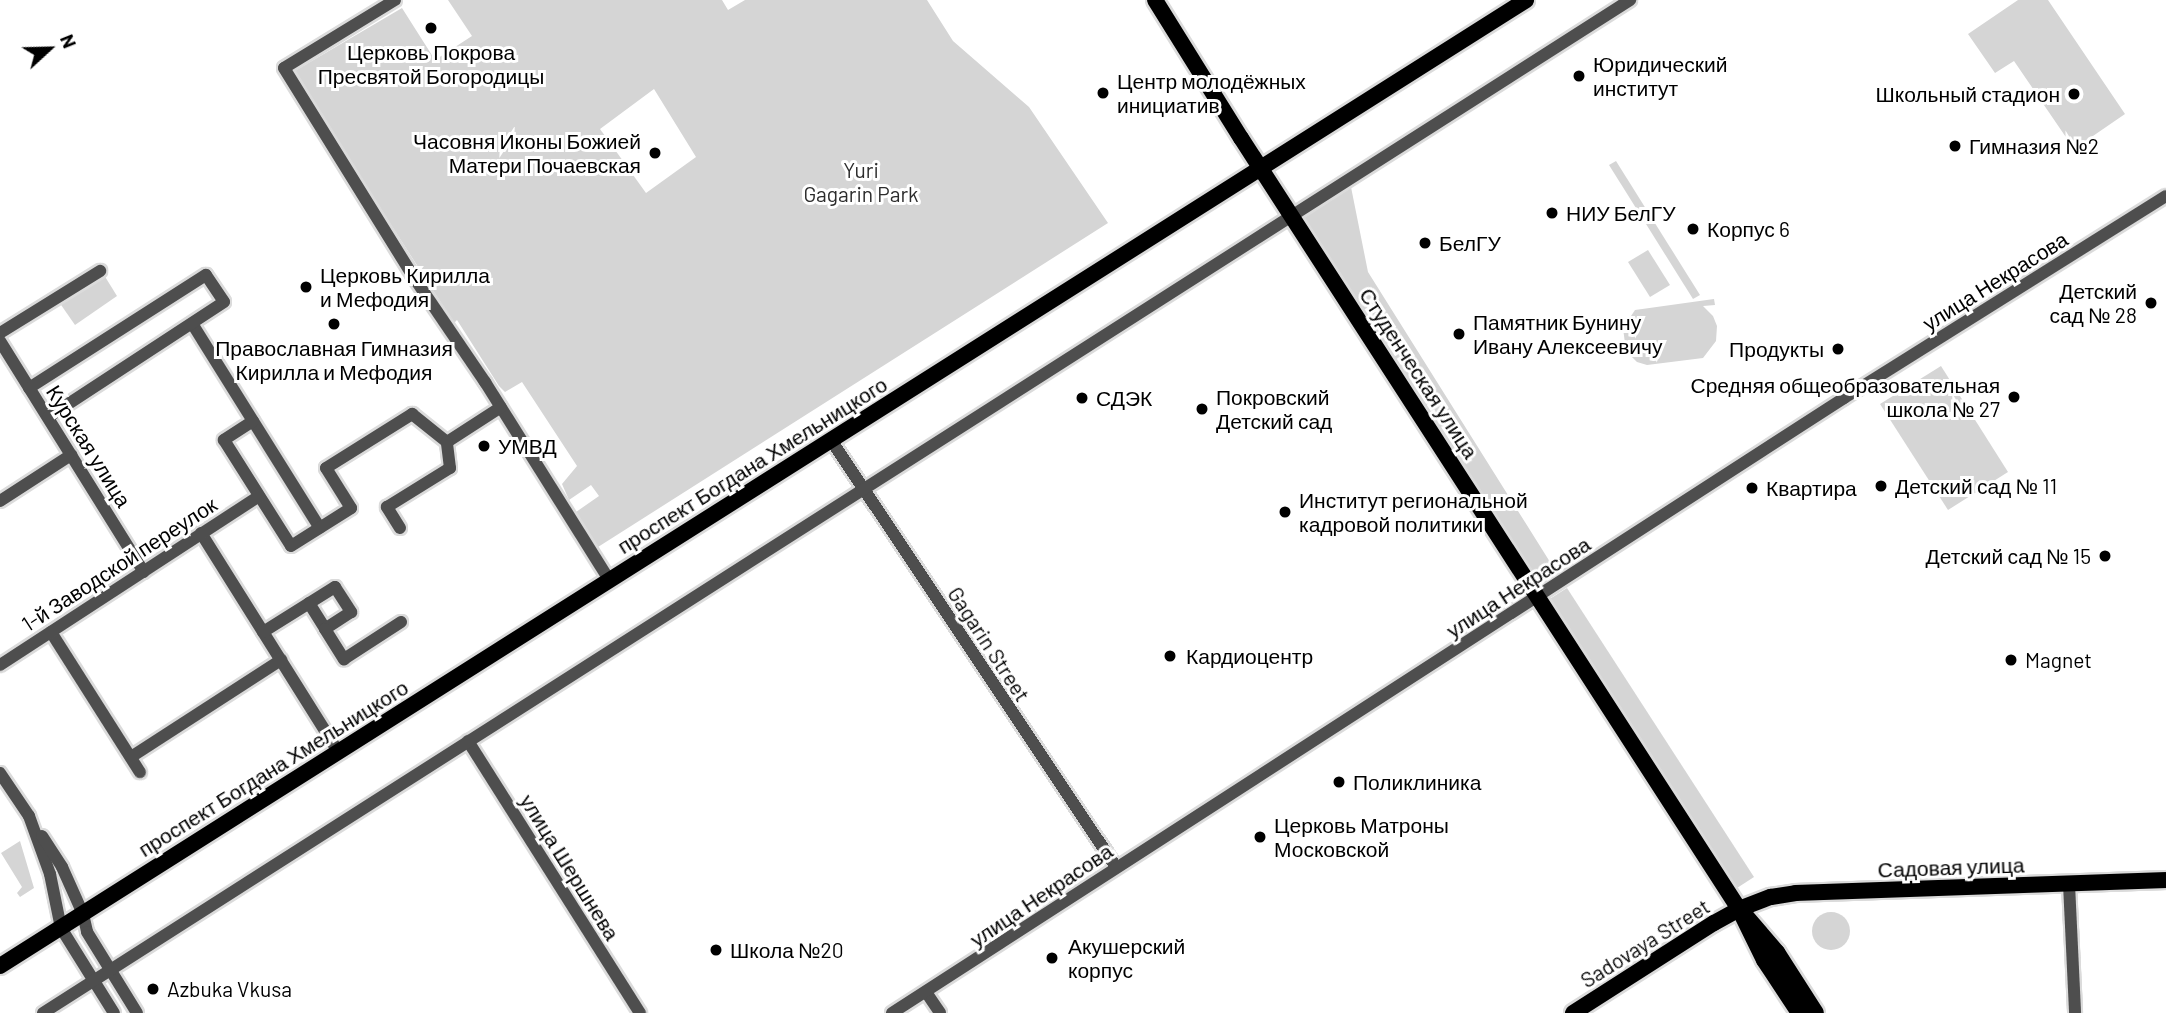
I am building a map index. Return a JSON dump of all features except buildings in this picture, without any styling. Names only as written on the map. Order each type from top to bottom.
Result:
[{"type":"main road","name":"Студенческая улица","points":[[1155,0],[1739,909],[1760,952],[1799,1013]]},
{"type":"main road","name":"проспект Богдана Хмельницкого","points":[[0,966],[1526,0]]},
{"type":"main road","name":"Садовая улица","points":[[1739,909],[1796,893],[2166,880]]},
{"type":"main road","name":"Студенческая улица","points":[[1739,909],[1771,944],[1816,1013]]},
{"type":"main road","name":"Sadovaya Street","points":[[1573,1013],[1739,909]]},
{"type":"street","points":[[395,0],[284,68],[415,279],[500,407],[609,580]]},
{"type":"street","points":[[43,1013],[1630,0]]},
{"type":"street","name":"улица Некрасова","points":[[892,1013],[1844,398],[2166,196]]},
{"type":"street","points":[[0,333],[100,271]]},
{"type":"street","points":[[29,388],[206,275],[224,302],[193,325],[48,418]]},
{"type":"street","points":[[193,325],[320,528]]},
{"type":"street","name":"Курская улица","points":[[0,341],[145,572]]},
{"type":"street","points":[[447,442],[500,407]]},
{"type":"street","points":[[253,421],[224,440],[291,546],[351,508],[326,468],[412,414],[447,442],[450,468],[387,507],[400,528]]},
{"type":"street","name":"Gagarin Street","points":[[831,440],[1116,867]]},
{"type":"street","points":[[0,501],[71,455]]},
{"type":"street","name":"1-й Заводской переулок","points":[[0,665],[259,496]]},
{"type":"street","points":[[201,533],[338,751]]},
{"type":"street","points":[[263,632],[335,587],[351,612],[325,629]]},
{"type":"street","points":[[309,603],[344,659],[401,622]]},
{"type":"street","points":[[51,632],[141,772]]},
{"type":"street","points":[[131,757],[281,660]]},
{"type":"street","name":"улица Шершнева","points":[[468,741],[640,1013]]},
{"type":"street","points":[[0,773],[62,867],[83,914],[87,932],[137,1013]]},
{"type":"street","points":[[29,816],[50,874],[61,928],[114,1013]]},
{"type":"street","points":[[2069,884],[2075,1013]]},
{"type":"street","points":[[926,992],[940,1013]]},
{"type":"green space","name":"Yuri Gagarin Park","points":[[448,0],[722,0],[728,10],[745,0],[927,0],[953,41],[1029,107],[1108,223],[598,547],[576,512],[599,496],[591,485],[569,500],[562,484],[577,466],[522,382],[505,392],[499,386],[457,320],[454,323],[293,72],[402,8],[435,60],[472,36]],"holes":[[[654,89],[696,157],[646,193],[600,129]]]},
{"type":"green space","name":"Школьный стадион","points":[[2018,0],[2048,0],[2125,114],[2074,149],[2014,61],[1995,73],[1968,34]]},
{"type":"green space","points":[[1616,161],[1700,295],[1693,299],[1609,165]]},
{"type":"green space","points":[[1351,187],[1368,272],[1555,570],[1538,581],[1304,218]]},
{"type":"green space","points":[[1648,250],[1670,285],[1650,297],[1628,262]]},
{"type":"green space","points":[[104,275],[117,296],[75,325],[59,302]]},
{"type":"green space","points":[[1714,299],[1715,305],[1703,306],[1713,316],[1717,326],[1716,341],[1703,358],[1647,365],[1637,362],[1626,351],[1623,328],[1635,310]]},
{"type":"green space","points":[[1941,366],[2008,472],[1948,510],[1880,404]]},
{"type":"green space","points":[[1567,588],[1754,877],[1737,888],[1548,600]]},
{"type":"green space","points":[[20,841],[34,888],[20,897],[17,893],[22,887],[1,853]]},
{"type":"green space","points":[[1831,912],[1844,918],[1850,931],[1844,944],[1831,950],[1818,944],[1812,931],[1818,918]]},
{"type":"place","name":"Церковь Покрова Пресвятой Богородицы","points":[[431,28]]},
{"type":"place","name":"Юридический институт","points":[[1579,76]]},
{"type":"place","name":"Центр молодёжных инициатив","points":[[1103,93]]},
{"type":"place","name":"Школьный стадион","points":[[2074,94]]},
{"type":"place","name":"Гимназия №2","points":[[1955,146]]},
{"type":"place","name":"Часовня Иконы Божией Матери Почаевская","points":[[655,153]]},
{"type":"place","name":"НИУ БелГУ","points":[[1552,213]]},
{"type":"place","name":"Корпус 6","points":[[1693,229]]},
{"type":"place","name":"БелГУ","points":[[1425,243]]},
{"type":"place","name":"Церковь Кирилла и Мефодия","points":[[306,287]]},
{"type":"place","name":"Детский сад № 28","points":[[2151,303]]},
{"type":"place","name":"Православная Гимназия Кирилла и Мефодия","points":[[334,324]]},
{"type":"place","name":"Памятник Бунину Ивану Алексеевичу","points":[[1459,334]]},
{"type":"place","name":"Продукты","points":[[1838,349]]},
{"type":"place","name":"Средняя общеобразовательная школа № 27","points":[[2014,397]]},
{"type":"place","name":"СДЭК","points":[[1082,398]]},
{"type":"place","name":"Покровский Детский сад","points":[[1202,409]]},
{"type":"place","name":"УМВД","points":[[484,446]]},
{"type":"place","name":"Детский сад № 11","points":[[1881,486]]},
{"type":"place","name":"Квартира","points":[[1752,488]]},
{"type":"place","name":"Институт региональной кадровой политики","points":[[1285,512]]},
{"type":"place","name":"Детский сад № 15","points":[[2105,556]]},
{"type":"place","name":"Кардиоцентр","points":[[1170,656]]},
{"type":"place","name":"Magnet","points":[[2011,660]]},
{"type":"place","name":"Поликлиника","points":[[1339,782]]},
{"type":"place","name":"Церковь Матроны Московской","points":[[1260,837]]},
{"type":"place","name":"Школа №20","points":[[716,950]]},
{"type":"place","name":"Акушерский корпус","points":[[1052,958]]},
{"type":"place","name":"Azbuka Vkusa","points":[[153,989]]}]
